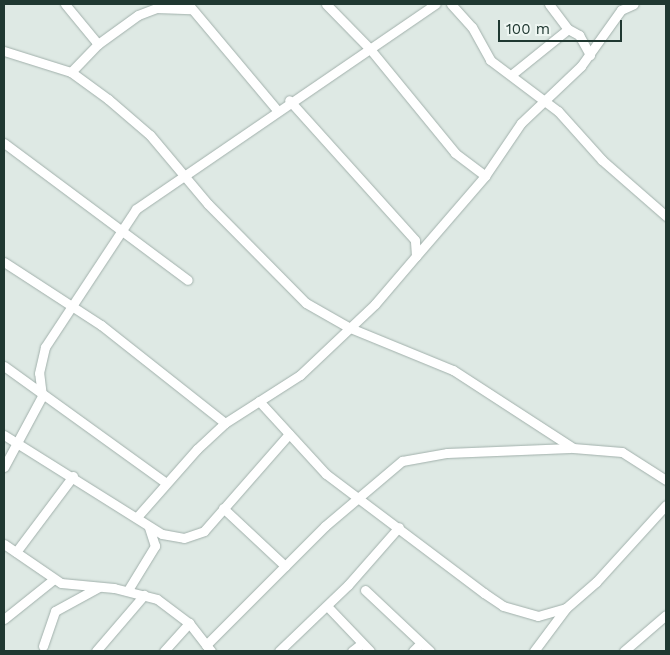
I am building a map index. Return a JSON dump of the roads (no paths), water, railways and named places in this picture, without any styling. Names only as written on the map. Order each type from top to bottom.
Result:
[{"type":"street","points":[[65,4],[98,44]]},
{"type":"street","points":[[326,4],[370,49],[455,153],[485,176]]},
{"type":"street","points":[[4,467],[42,396],[42,354],[121,229],[153,194],[289,100],[370,49],[434,4]]},
{"type":"street","points":[[451,4],[472,27],[484,53],[545,101],[666,216]]},
{"type":"street","points":[[549,4],[568,29],[579,35],[590,54]]},
{"type":"street","points":[[137,517],[165,482],[225,423],[300,375],[348,327],[375,304],[485,176],[514,132],[590,54],[621,10],[634,4]]},
{"type":"street","points":[[71,72],[98,44],[138,15],[156,8],[189,6],[276,109]]},
{"type":"street","points":[[511,75],[568,29]]},
{"type":"street","points":[[4,52],[71,72],[150,135],[184,173],[208,204],[290,289],[348,327],[452,370],[573,448]]},
{"type":"street","points":[[289,100],[415,240],[416,256]]},
{"type":"street","points":[[4,142],[188,280]]},
{"type":"street","points":[[4,262],[72,306],[225,423]]},
{"type":"street","points":[[4,366],[42,396],[165,482]]},
{"type":"street","points":[[259,401],[326,474],[360,497],[504,606],[538,616],[566,608]]},
{"type":"street","points":[[4,435],[167,536],[192,537],[204,531],[289,434]]},
{"type":"street","points":[[4,544],[54,579],[128,590],[171,607],[188,623],[209,648],[285,566],[402,461],[447,454],[573,448],[622,452],[666,480]]},
{"type":"street","points":[[16,552],[73,476]]},
{"type":"street","points":[[534,651],[566,608],[596,582],[666,505]]},
{"type":"street","points":[[223,508],[285,566]]},
{"type":"street","points":[[128,590],[155,546],[147,525]]},
{"type":"street","points":[[279,651],[327,606],[399,527]]},
{"type":"street","points":[[4,619],[54,579]]},
{"type":"street","points":[[43,646],[55,611],[101,586]]},
{"type":"street","points":[[365,590],[430,651]]},
{"type":"street","points":[[96,651],[144,595]]},
{"type":"street","points":[[327,606],[370,651]]},
{"type":"street","points":[[624,651],[666,615]]},
{"type":"street","points":[[164,651],[188,623]]},
{"type":"street","points":[[413,651],[421,643]]},
{"type":"street","points":[[352,651],[362,644]]}]
